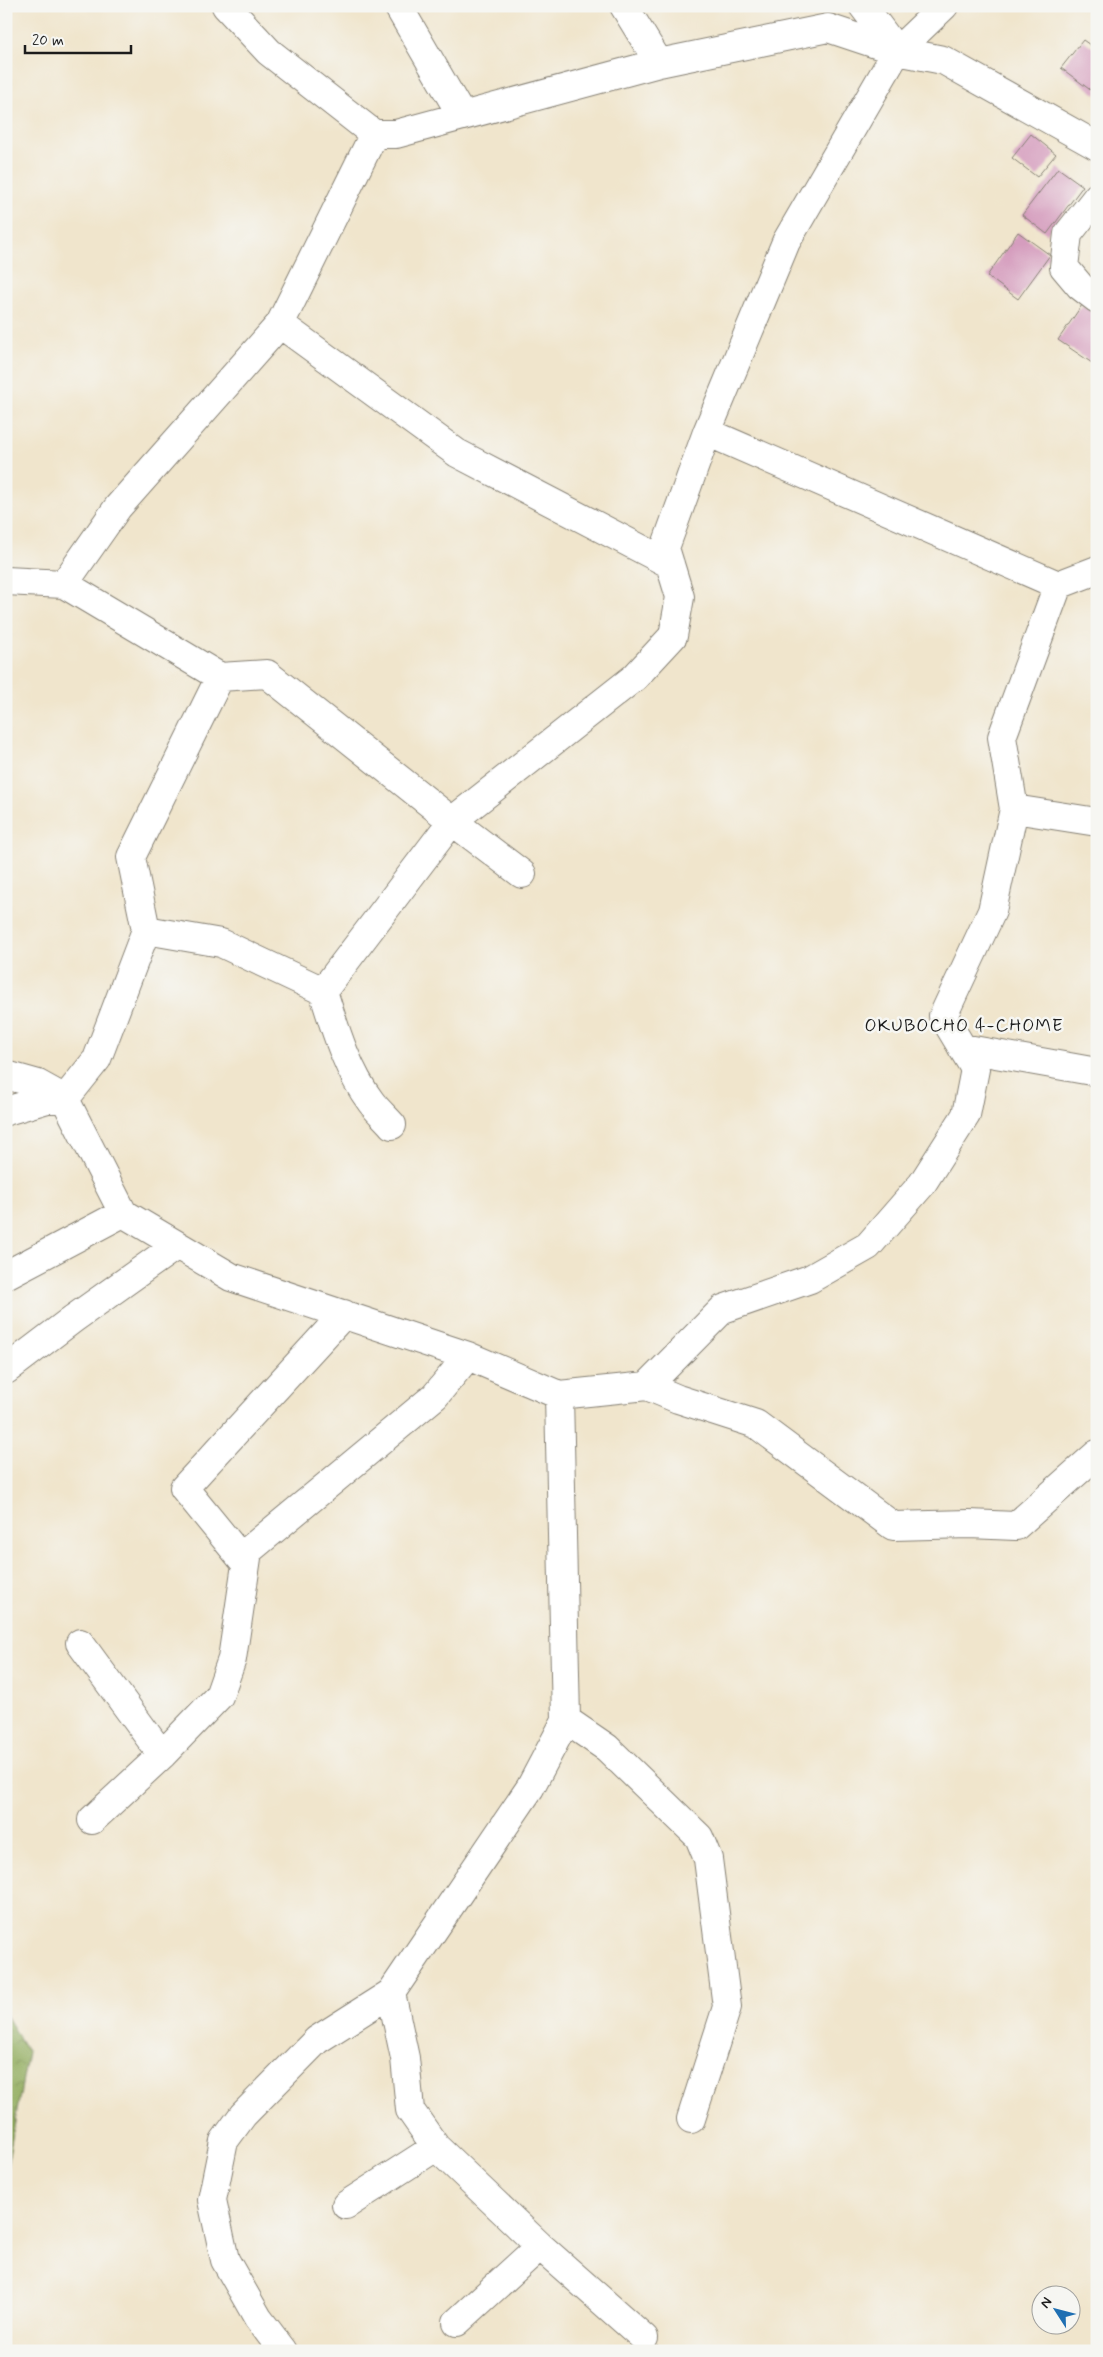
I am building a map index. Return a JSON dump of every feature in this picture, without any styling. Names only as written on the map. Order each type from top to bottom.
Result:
[{"type":"street","points":[[226,6],[269,52],[374,134],[396,134],[659,63],[828,28],[897,51],[943,60],[1097,146]]},
{"type":"street","points":[[398,6],[462,116]]},
{"type":"street","points":[[624,6],[659,63]]},
{"type":"street","points":[[863,6],[897,51]]},
{"type":"street","points":[[323,991],[452,821],[635,677],[673,636],[680,597],[665,548],[707,432],[786,242],[897,51],[944,6]]},
{"type":"street","points":[[64,584],[118,507],[280,324],[374,134]]},
{"type":"street","points":[[1097,197],[1068,234],[1064,267],[1080,286],[1097,299]]},
{"type":"street","points":[[280,324],[457,453],[670,564]]},
{"type":"street","points":[[707,432],[1058,585],[1097,570]]},
{"type":"street","points":[[6,580],[64,584],[220,677],[267,674],[522,874]]},
{"type":"street","points":[[647,1386],[723,1309],[810,1279],[868,1246],[922,1184],[966,1115],[974,1069],[942,1016],[992,911],[1014,810],[1002,737],[1058,585]]},
{"type":"street","points":[[65,1100],[97,1059],[146,930],[132,857],[220,677]]},
{"type":"street","points":[[1014,810],[1097,822]]},
{"type":"street","points":[[146,930],[221,943],[323,991],[352,1071],[371,1102],[392,1125]]},
{"type":"street","points":[[962,1048],[1097,1072]]},
{"type":"street","points":[[6,1075],[38,1084],[65,1100],[123,1213],[231,1277],[468,1356],[559,1395],[647,1386],[678,1399],[756,1424],[893,1526],[969,1524],[1016,1526],[1097,1454]]},
{"type":"street","points":[[6,1111],[47,1098],[65,1100]]},
{"type":"street","points":[[6,1275],[123,1213]]},
{"type":"street","points":[[6,1370],[73,1319],[177,1245]]},
{"type":"street","points":[[246,1564],[184,1488],[344,1314]]},
{"type":"street","points":[[92,1820],[162,1755],[219,1696],[232,1659],[248,1552],[435,1396],[468,1356]]},
{"type":"street","points":[[283,2351],[258,2318],[224,2260],[212,2200],[224,2142],[243,2115],[317,2040],[391,1993],[530,1788],[566,1720],[559,1395]]},
{"type":"street","points":[[80,1643],[162,1755]]},
{"type":"street","points":[[566,1720],[607,1748],[699,1837],[708,1860],[727,2008],[691,2119]]},
{"type":"street","points":[[391,1993],[405,2058],[410,2110],[436,2147],[540,2246],[644,2338]]},
{"type":"street","points":[[346,2205],[436,2147]]},
{"type":"street","points":[[457,2322],[540,2246]]},
{"type":"green space","points":[[6,2015],[28,2052],[6,2171]]},
{"type":"building","points":[[1083,40],[1097,50],[1097,95],[1061,68]]},
{"type":"building","points":[[1031,134],[1056,154],[1037,177],[1012,158]]},
{"type":"building","points":[[1058,168],[1083,186],[1047,234],[1022,215]]},
{"type":"building","points":[[1018,232],[1050,255],[1018,299],[987,276]]},
{"type":"building","points":[[1082,305],[1097,315],[1097,362],[1095,365],[1058,340]]},
{"type":"district","name":"OKUBOCHO 4-CHOME","points":[[964,1025]]}]
